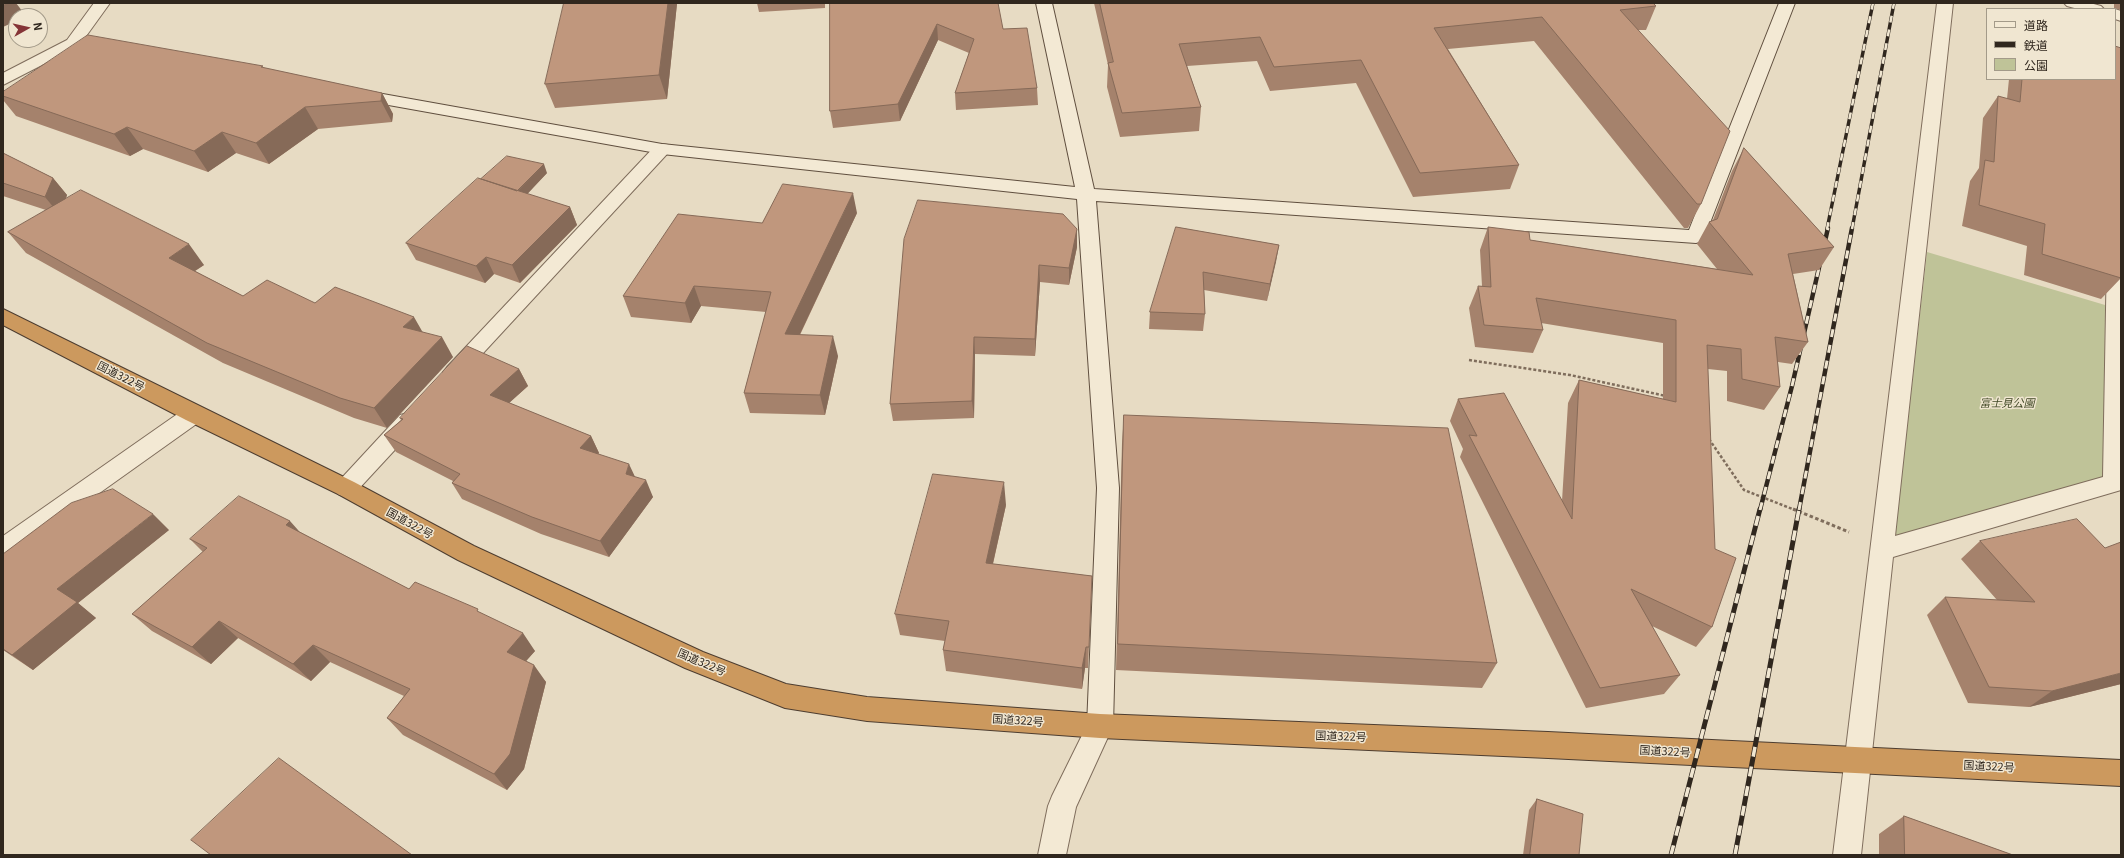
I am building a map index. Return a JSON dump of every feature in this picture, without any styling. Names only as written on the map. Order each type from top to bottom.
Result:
[{"type":"highway","name":"国道322号","points":[[3,316],[194,414],[346,488],[466,553],[694,660],[785,696],[866,709],[1100,726],[2121,773]]},
{"type":"street","points":[[3,80],[81,44],[102,3]]},
{"type":"street","points":[[1044,3],[1086,194],[1108,488],[1100,726],[1062,806],[1052,855]]},
{"type":"street","points":[[340,91],[662,150],[1086,194],[1696,237],[1787,3]]},
{"type":"street","points":[[1848,855],[1945,3]]},
{"type":"street","points":[[2072,3],[2092,8]]},
{"type":"street","points":[[444,383],[662,150]]},
{"type":"street","points":[[1883,550],[2114,483],[2118,396],[2117,237]]},
{"type":"street","points":[[346,488],[422,406]]},
{"type":"street","points":[[3,549],[194,414]]},
{"type":"path","points":[[1469,360],[1570,375],[1671,398]]},
{"type":"path","points":[[1708,436],[1744,490],[1851,532],[1883,550]]},
{"type":"green space","name":"富士見公園","points":[[1927,252],[2105,305],[2104,478],[1895,536]]},
{"type":"building","points":[[564,3],[668,3],[659,75],[545,84]]},
{"type":"building","points":[[830,3],[998,3],[1003,29],[1027,28],[1037,88],[955,93],[974,39],[937,24],[898,104],[830,111]]},
{"type":"building","points":[[1100,3],[1653,3],[1656,6],[1620,10],[1730,131],[1701,204],[1697,204],[1542,17],[1434,28],[1519,165],[1420,173],[1361,60],[1274,67],[1260,37],[1179,44],[1201,107],[1122,113],[1108,63],[1113,62]]},
{"type":"building","points":[[88,35],[263,66],[261,67],[382,93],[381,101],[305,107],[256,143],[222,132],[194,151],[127,127],[114,134],[3,96],[3,92]]},
{"type":"building","points":[[2116,46],[2121,48],[2121,278],[2042,254],[2045,224],[1979,205],[1985,160],[1994,162],[1998,96],[2020,102],[2022,80],[2116,80]]},
{"type":"building","points":[[1744,148],[1834,247],[1788,254],[1808,342],[1775,337],[1780,387],[1742,379],[1741,349],[1707,345],[1715,549],[1736,558],[1712,627],[1631,589],[1680,675],[1600,688],[1469,435],[1477,436],[1458,399],[1504,393],[1572,519],[1579,380],[1676,402],[1676,320],[1536,298],[1543,330],[1484,325],[1478,286],[1491,287],[1488,227],[1529,232],[1530,240],[1753,275],[1709,222],[1717,219]]},
{"type":"building","points":[[3,153],[53,178],[45,197],[3,183]]},
{"type":"building","points":[[507,156],[544,164],[517,191],[481,179]]},
{"type":"building","points":[[478,178],[570,207],[512,265],[486,257],[476,266],[406,243]]},
{"type":"building","points":[[783,184],[853,193],[785,334],[833,336],[820,395],[744,393],[771,292],[694,286],[685,303],[623,296],[678,214],[762,223]]},
{"type":"building","points":[[81,190],[189,244],[169,258],[243,296],[267,280],[315,303],[335,287],[414,317],[403,327],[442,337],[374,408],[340,398],[207,343],[8,232]]},
{"type":"building","points":[[918,200],[1063,214],[1077,229],[1069,268],[1039,265],[1035,339],[974,337],[972,401],[890,404],[904,239]]},
{"type":"building","points":[[1176,227],[1279,245],[1270,284],[1203,272],[1205,314],[1150,312]]},
{"type":"building","points":[[467,346],[519,369],[490,395],[591,436],[580,448],[629,464],[626,474],[646,480],[600,541],[532,517],[452,483],[460,474],[384,435],[403,419],[400,418]]},
{"type":"building","points":[[1124,415],[1448,428],[1497,663],[1118,644]]},
{"type":"building","points":[[933,474],[1004,482],[986,563],[1092,576],[1089,647],[1086,647],[1082,668],[943,650],[949,621],[895,614]]},
{"type":"building","points":[[113,489],[153,514],[57,589],[77,602],[12,655],[3,649],[3,554],[71,503]]},
{"type":"building","points":[[239,496],[290,521],[286,525],[409,589],[415,582],[478,609],[477,611],[523,633],[507,652],[534,665],[510,754],[494,774],[387,718],[410,689],[313,645],[293,664],[219,621],[192,647],[132,614],[207,548],[190,539]]},
{"type":"building","points":[[2077,519],[2105,548],[2121,542],[2121,673],[2052,691],[1989,687],[1945,597],[2035,602],[1980,541]]},
{"type":"building","points":[[279,758],[412,855],[211,855],[191,840]]},
{"type":"building","points":[[1537,799],[1583,814],[1579,855],[1530,855]]},
{"type":"building","points":[[1904,816],[2013,855],[1905,855]]},
{"type":"railway","points":[[1827,229],[1873,3]]},
{"type":"railway","points":[[1852,229],[1894,3]]},
{"type":"railway","points":[[1760,510],[1792,386],[1828,228]]},
{"type":"railway","points":[[1799,510],[1852,228]]},
{"type":"railway","points":[[1671,855],[1760,509]]},
{"type":"railway","points":[[1735,855],[1799,509]]}]
